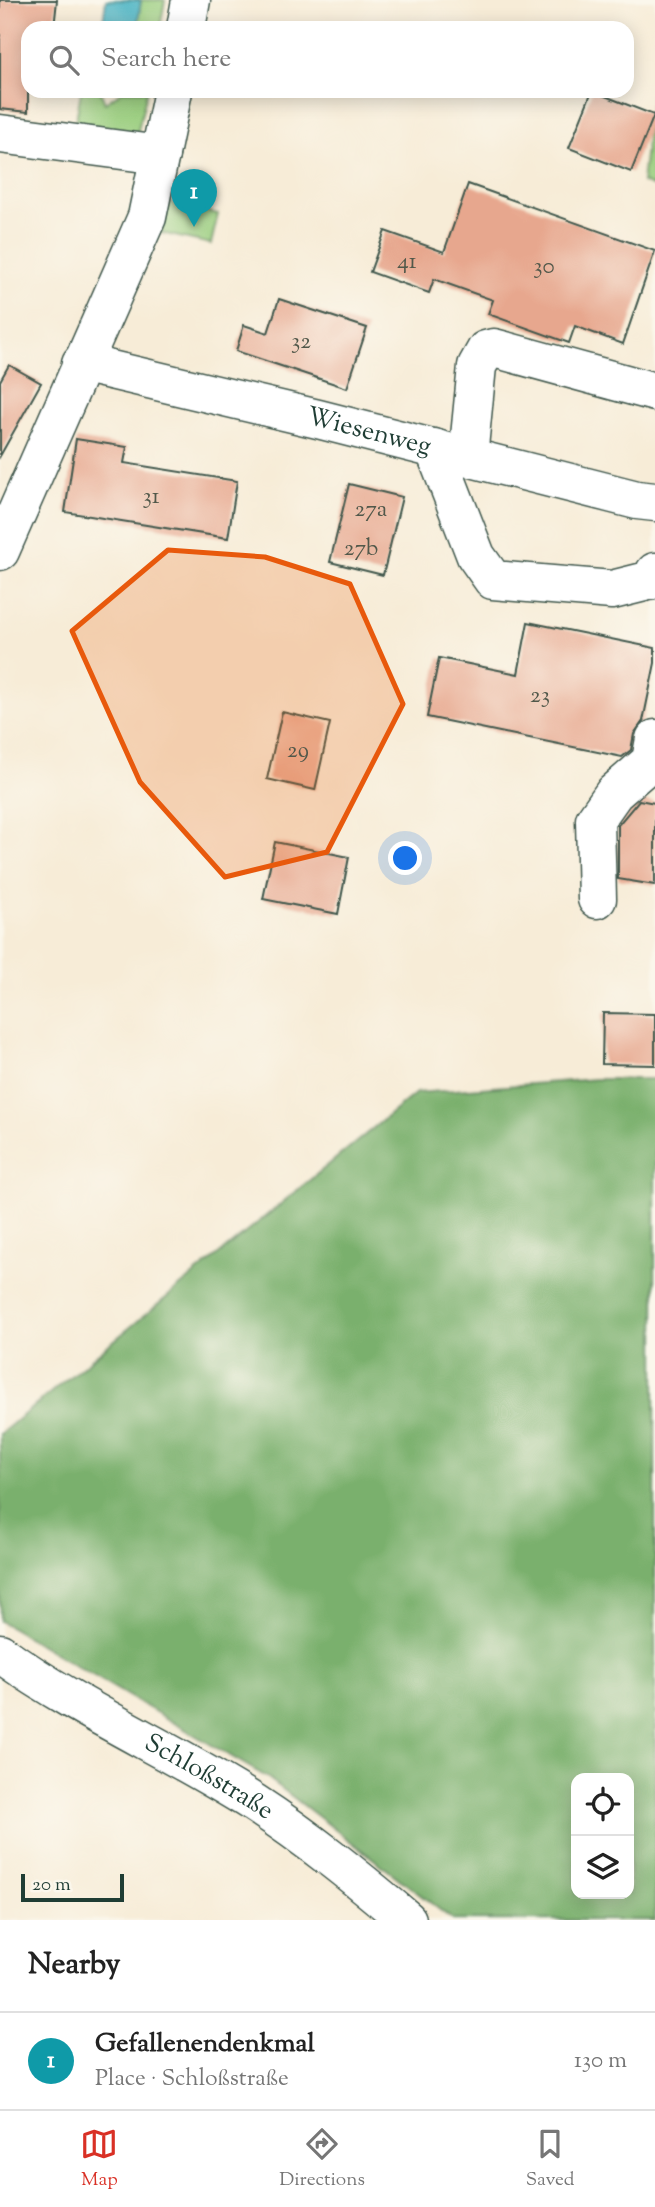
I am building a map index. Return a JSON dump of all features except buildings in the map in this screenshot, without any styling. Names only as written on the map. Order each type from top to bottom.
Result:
[{"type":"street","points":[[187,21],[191,0]]},
{"type":"street","points":[[0,551],[81,363],[148,217],[172,98]]},
{"type":"street","points":[[0,134],[160,155]]},
{"type":"street","points":[[654,583],[612,590],[493,580],[476,556],[451,453],[477,366],[486,350],[494,348],[655,392]]},
{"type":"street","name":"Wiesenweg","points":[[81,363],[637,500],[655,502]]},
{"type":"street","points":[[597,899],[595,820],[614,793],[651,761],[655,738]]},
{"type":"street","name":"Schloßstraße","points":[[0,1653],[47,1687],[252,1802],[336,1859],[407,1920]]},
{"type":"highlighted area","points":[[168,550],[265,557],[350,584],[403,704],[327,852],[225,877],[140,782],[72,631]]},
{"type":"green space","points":[[141,0],[165,0],[161,21],[138,21]]},
{"type":"green space","points":[[655,68],[655,187],[642,182]]},
{"type":"green space","points":[[80,98],[103,98],[105,103],[112,98],[145,98],[137,135],[75,126]]},
{"type":"green space","points":[[168,202],[218,214],[211,244],[161,233]]},
{"type":"green space","points":[[596,1079],[655,1079],[655,1920],[453,1920],[268,1778],[0,1621],[0,1434],[416,1093]]},
{"type":"water","points":[[106,0],[141,0],[138,21],[103,21]]},
{"type":"place","name":"Gefallenendenkmal","points":[[194,227]]}]
